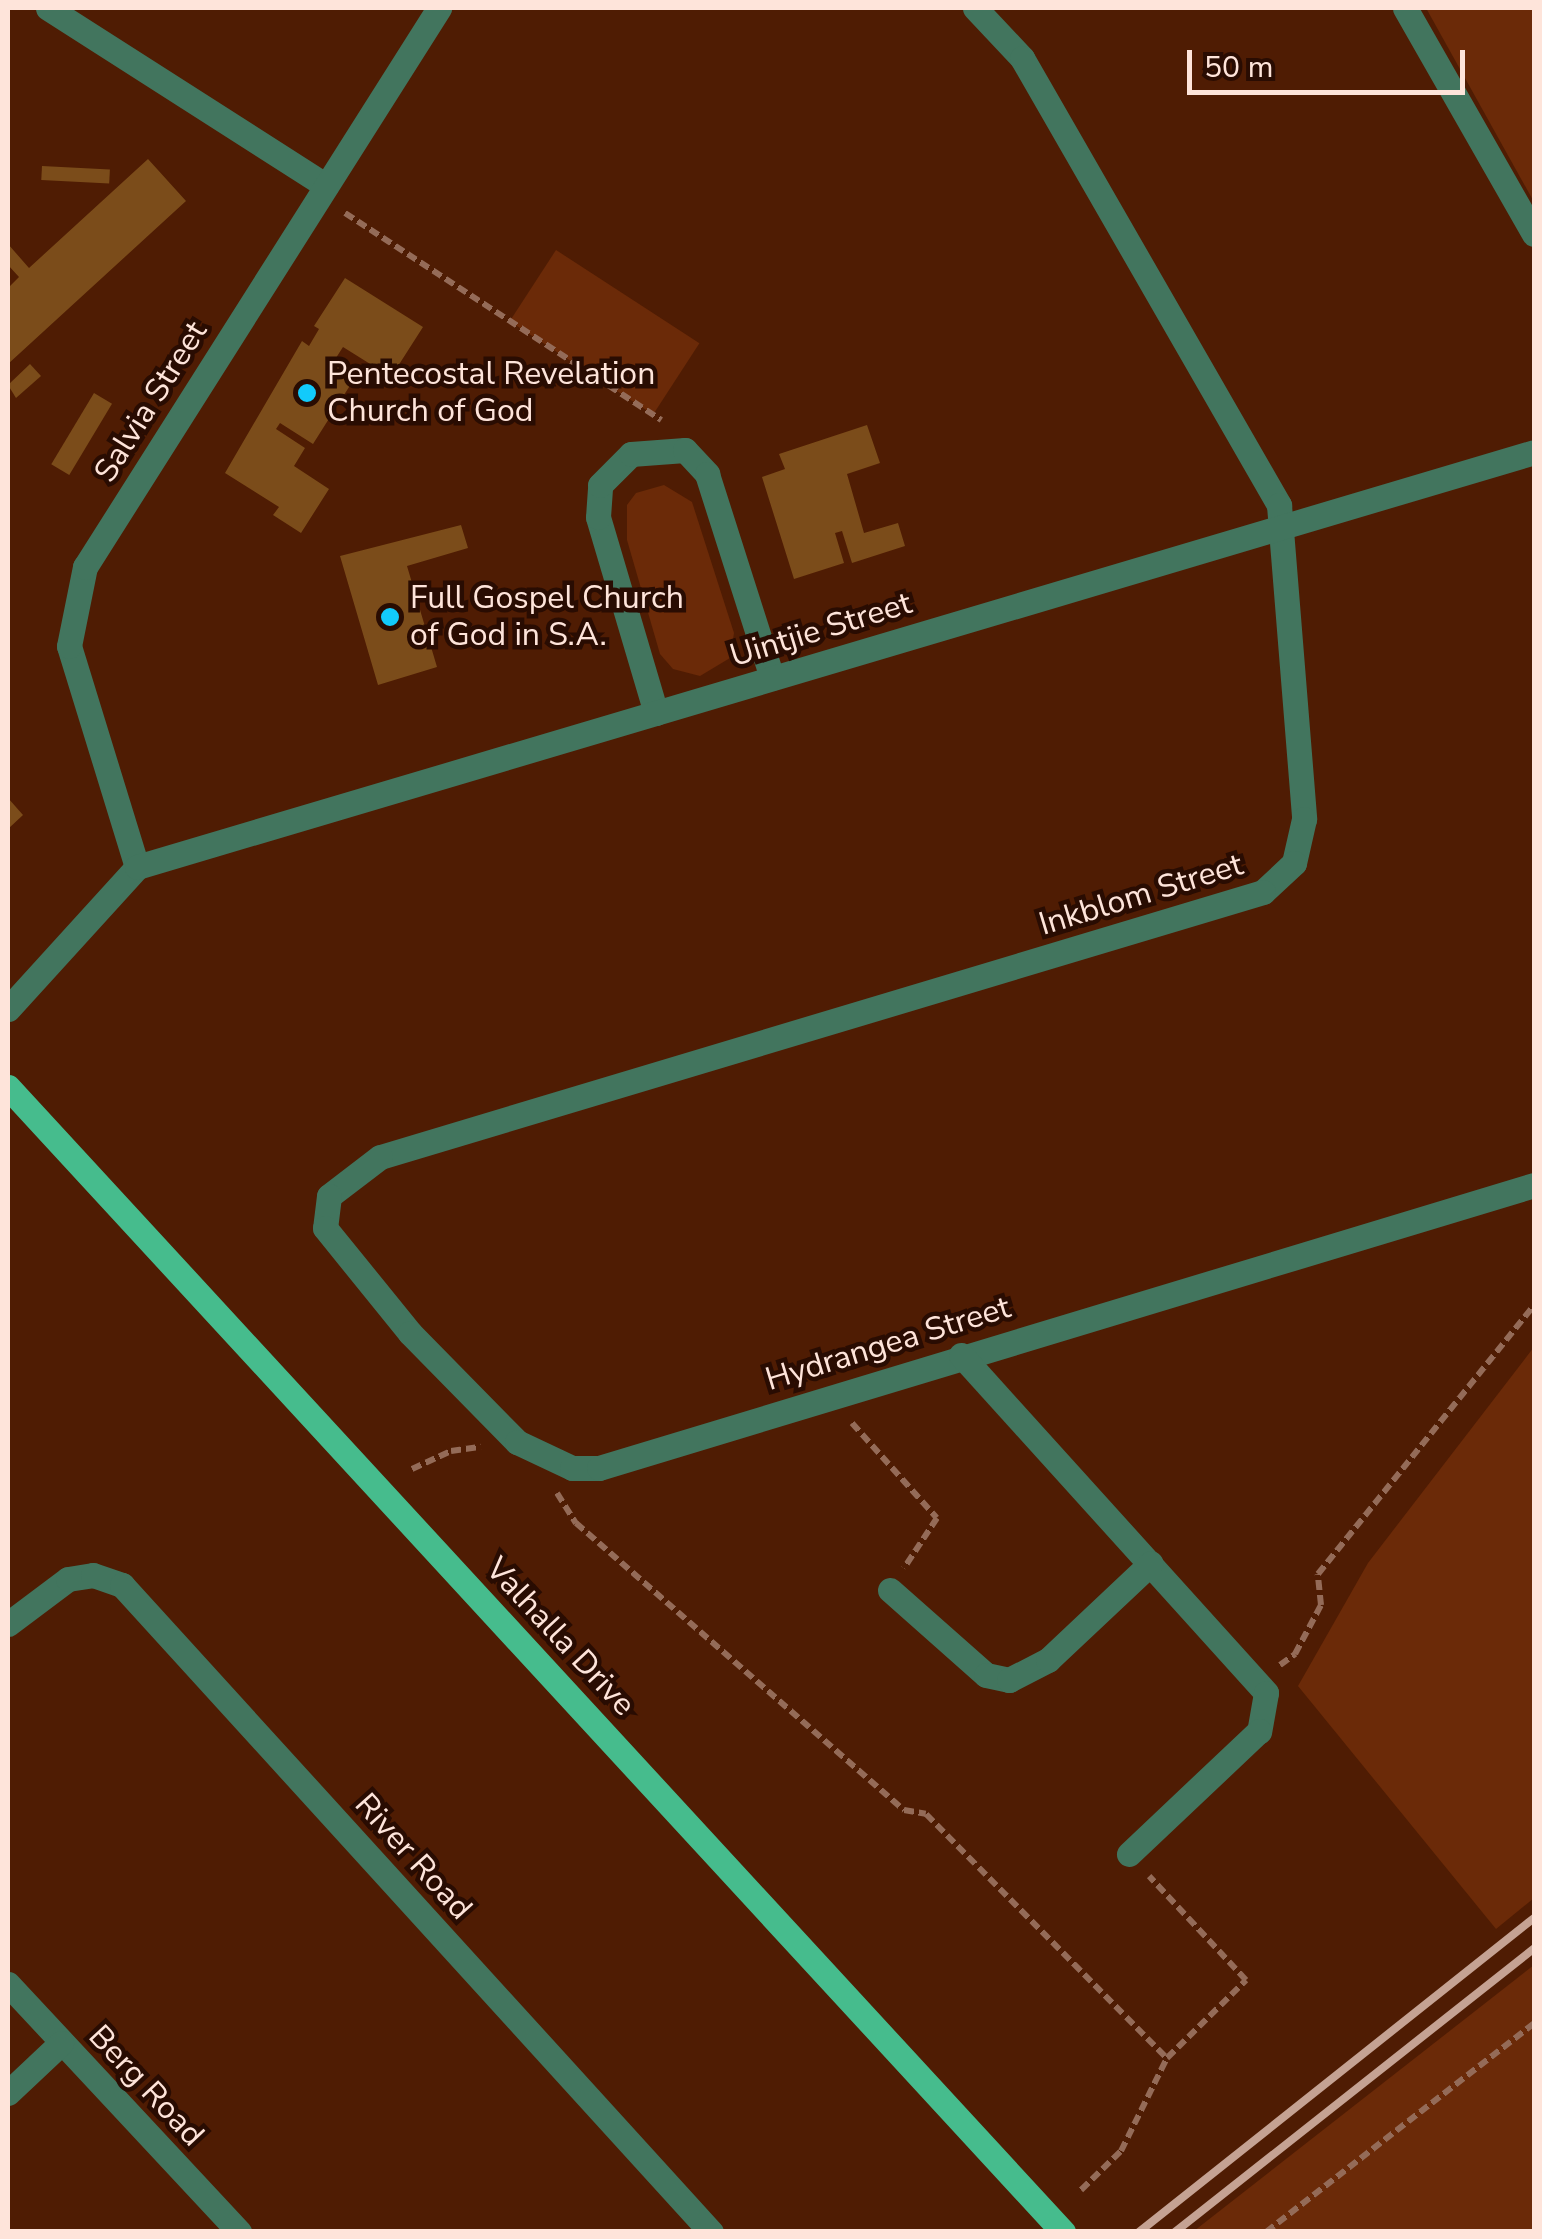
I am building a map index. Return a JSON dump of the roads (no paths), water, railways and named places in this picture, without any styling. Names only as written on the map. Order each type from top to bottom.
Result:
[{"type":"main road","name":"Valhalla Drive","points":[[12,1103],[1063,2232]]},
{"type":"street","points":[[48,8],[323,191]]},
{"type":"street","name":"Salvia Street","points":[[137,867],[69,646],[72,608],[85,568],[439,8]]},
{"type":"street","name":"Inkblom Street","points":[[338,1249],[325,1228],[330,1196],[380,1158],[1263,892],[1285,879],[1304,819],[1279,504],[1022,58],[975,8]]},
{"type":"street","points":[[1405,8],[1534,234]]},
{"type":"street","points":[[656,713],[597,500],[609,470],[630,454],[685,450],[707,474],[772,678]]},
{"type":"street","name":"Uintjie Street","points":[[137,867],[1534,452]]},
{"type":"street","points":[[8,1010],[137,867]]},
{"type":"street","name":"Hydrangea Street","points":[[338,1249],[517,1442],[545,1459],[572,1468],[600,1468],[960,1355],[1534,1186]]},
{"type":"street","points":[[960,1355],[1266,1692],[1259,1731],[1129,1854]]},
{"type":"street","points":[[890,1590],[986,1675],[1009,1680],[1058,1652],[1151,1563]]},
{"type":"street","name":"River Road","points":[[8,1624],[47,1589],[93,1575],[122,1585],[710,2232]]},
{"type":"street","name":"Berg Road","points":[[8,1984],[239,2232]]},
{"type":"street","points":[[8,2093],[61,2044]]},
{"type":"railway","points":[[1139,2232],[1534,1918]]},
{"type":"railway","points":[[1175,2232],[1534,1948]]},
{"type":"place","name":"Pentecostal Revelation Church of God","points":[[307,393]]},
{"type":"place","name":"Full Gospel Church of God in S.A.","points":[[390,617]]}]
